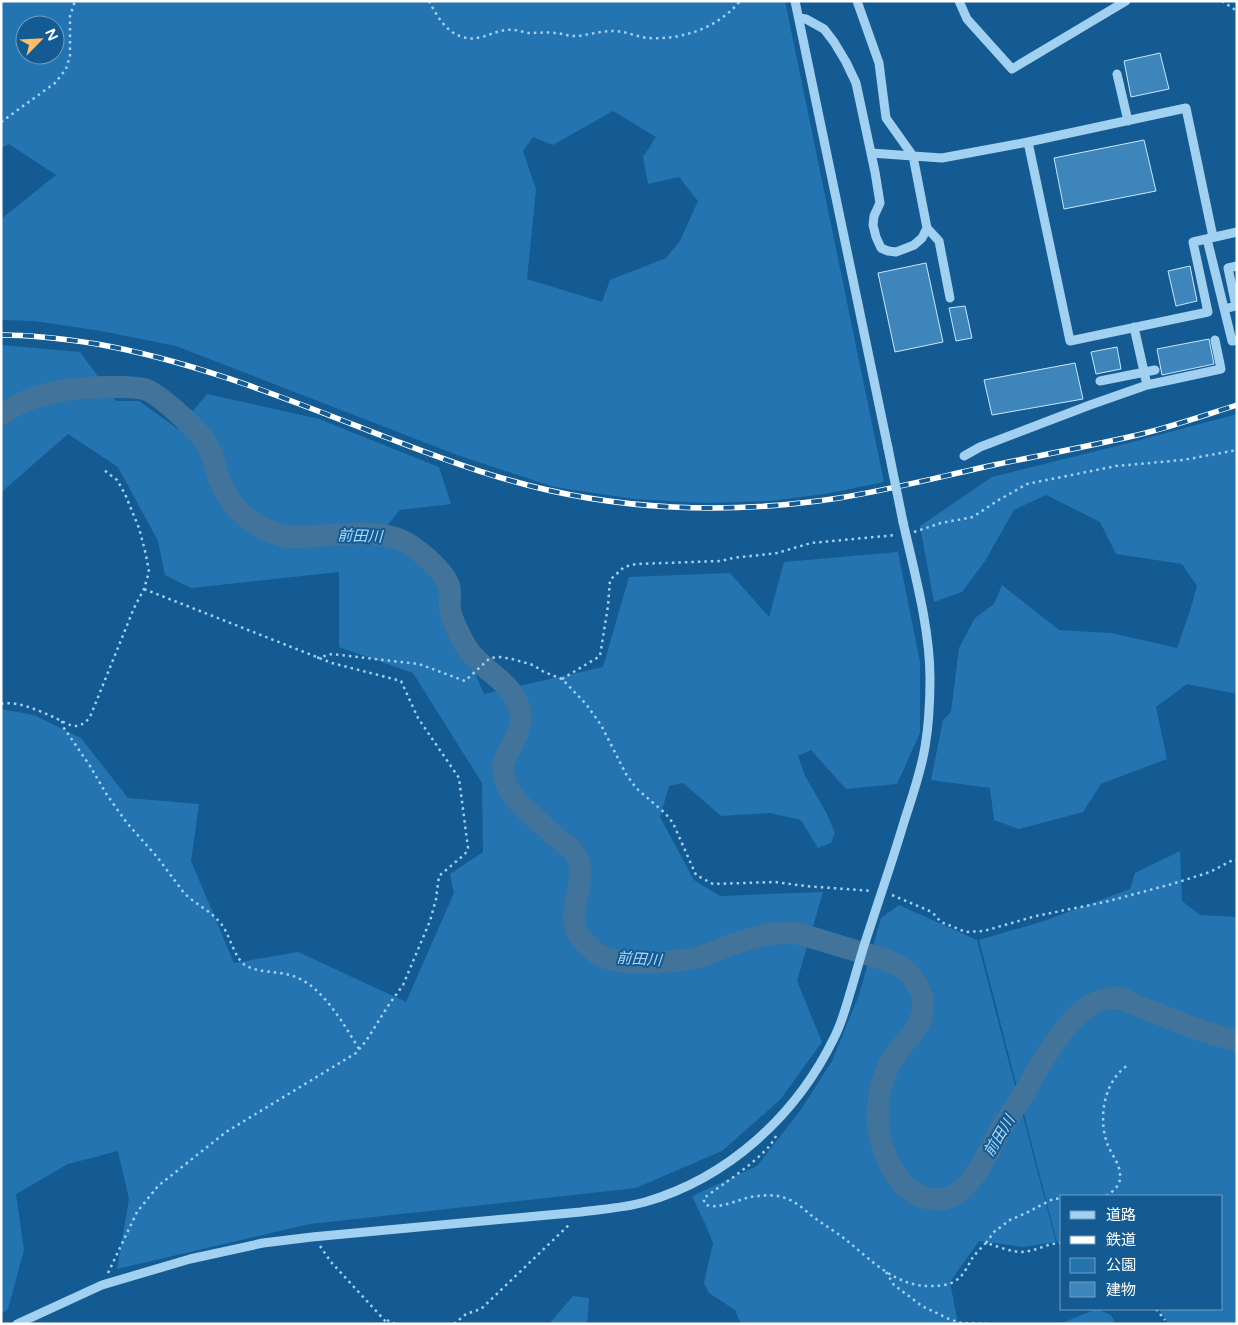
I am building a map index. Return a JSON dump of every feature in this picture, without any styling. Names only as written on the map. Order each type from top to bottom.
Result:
[{"type":"street","points":[[17,1324],[102,1285],[190,1259],[263,1244],[314,1236],[616,1208],[643,1202],[680,1190],[722,1168],[748,1149],[791,1106],[824,1058],[835,1037],[844,1012],[917,782],[925,749],[930,713],[930,676],[928,644],[922,608],[795,1]]},
{"type":"street","points":[[857,1],[879,63],[886,118],[913,156],[927,228],[938,241],[950,298]]},
{"type":"street","points":[[958,1],[968,19],[1012,69],[1126,1]]},
{"type":"street","points":[[799,18],[806,19],[824,29],[846,62],[856,83],[880,204],[874,216],[873,225],[881,248],[896,252],[914,245],[922,238],[927,228]]},
{"type":"street","points":[[1117,74],[1128,121]]},
{"type":"street","points":[[871,153],[942,158],[1028,142],[1186,108],[1224,309],[1232,341],[1237,340]]},
{"type":"street","points":[[1028,142],[1070,340],[1208,312],[1193,242],[1237,232]]},
{"type":"street","points":[[1224,309],[1236,306],[1228,268],[1237,266]]},
{"type":"street","points":[[1134,327],[1147,384]]},
{"type":"street","points":[[964,456],[980,446],[1147,384],[1221,369],[1215,340]]},
{"type":"street","points":[[1100,381],[1155,370]]},
{"type":"path","points":[[1,122],[55,83],[66,69],[70,56],[70,16],[75,1]]},
{"type":"path","points":[[429,1],[442,24],[450,31],[465,38],[476,39],[506,30],[574,36],[613,30],[648,38],[679,36],[697,31],[714,23],[730,12],[740,1]]},
{"type":"path","points":[[1222,1],[1237,11]]},
{"type":"path","points":[[562,679],[600,656],[610,580],[624,567],[636,564],[721,561],[777,554],[811,543],[906,534],[973,517],[1027,484],[1116,466],[1183,460],[1237,450]]},
{"type":"path","points":[[1,704],[6,703],[26,707],[72,726],[84,724],[90,717],[149,572],[138,528],[121,485],[104,470]]},
{"type":"path","points":[[102,1285],[137,1212],[158,1186],[226,1132],[356,1053],[366,1041],[403,984],[430,921],[439,876],[465,854],[468,848],[459,778],[418,718],[401,681],[317,658],[144,588]]},
{"type":"path","points":[[317,658],[332,654],[419,664],[465,681],[490,658],[512,659],[533,665],[544,672],[562,679],[586,704],[602,725],[626,774],[636,788],[673,822],[696,875],[713,884],[775,882],[882,891],[932,912],[941,922],[966,932],[984,930],[1036,916],[1106,902],[1210,872],[1237,860]]},
{"type":"path","points":[[62,721],[64,728],[127,823],[158,858],[184,893],[222,924],[240,960],[244,964],[258,970],[288,974],[305,981],[325,999],[359,1049]]},
{"type":"path","points":[[1107,1195],[1116,1189],[1120,1182],[1120,1170],[1105,1138],[1102,1117],[1103,1107],[1115,1078],[1122,1069],[1128,1066]]},
{"type":"path","points":[[772,1126],[777,1135],[771,1145],[754,1162],[704,1198],[704,1203],[707,1206],[714,1206],[765,1195],[788,1198],[843,1237],[885,1271],[896,1278],[912,1284],[927,1287],[955,1282],[962,1276],[973,1257],[994,1232],[1010,1220],[1048,1201],[1060,1198]]},
{"type":"path","points":[[454,1324],[466,1314],[481,1309],[565,1230],[581,1212]]},
{"type":"path","points":[[314,1236],[331,1262],[388,1324]]},
{"type":"path","points":[[986,1242],[1008,1250],[1022,1252],[1060,1243]]},
{"type":"path","points":[[885,1271],[894,1285],[922,1306],[961,1323],[991,1324]]},
{"type":"path","points":[[1157,1310],[1165,1320]]},
{"type":"path","points":[[383,1318],[394,1324]]},
{"type":"green space","points":[[1,1],[785,1],[884,482],[825,494],[770,501],[704,503],[635,499],[554,487],[457,455],[176,346],[101,331],[34,321],[1,320],[1,219],[56,175],[9,144],[1,148]],"holes":[[[613,111],[656,137],[643,157],[648,184],[679,177],[698,201],[680,241],[666,258],[610,280],[602,302],[527,279],[536,189],[523,151],[533,137],[553,145]]]},
{"type":"green space","points":[[1,345],[80,352],[116,401],[139,401],[178,429],[207,394],[319,419],[439,467],[451,504],[400,510],[387,526],[438,586],[484,694],[603,667],[629,577],[730,573],[769,617],[784,562],[898,552],[920,662],[920,733],[897,784],[846,789],[811,750],[798,756],[805,776],[826,812],[835,833],[831,843],[818,848],[801,820],[770,813],[721,816],[683,783],[669,786],[660,817],[694,880],[720,896],[823,892],[797,981],[822,1042],[780,1100],[722,1151],[636,1188],[310,1224],[117,1269],[129,1199],[118,1151],[68,1164],[16,1194],[24,1250],[8,1309],[1,1314],[1,709],[34,715],[81,738],[128,798],[199,804],[191,861],[234,963],[298,952],[406,1002],[454,893],[450,874],[483,852],[482,783],[413,673],[339,647],[339,572],[191,588],[165,575],[158,541],[118,467],[68,434],[4,490],[1,498]]},
{"type":"green space","points":[[1237,414],[1237,694],[1187,684],[1156,707],[1167,759],[1101,784],[1083,812],[1019,829],[994,820],[990,788],[931,780],[943,720],[951,712],[959,648],[975,618],[994,604],[1002,585],[1059,630],[1112,633],[1177,648],[1197,586],[1182,564],[1116,554],[1100,522],[1046,495],[1014,510],[985,561],[962,592],[934,602],[920,526],[992,477]]},
{"type":"green space","points":[[1180,851],[1182,901],[1200,915],[1237,917],[1237,1324],[1168,1324],[1160,1310],[1223,1310],[1223,1195],[1060,1195],[1060,1243],[1057,1242],[979,940],[1044,921],[1130,889],[1135,873]]},
{"type":"green space","points":[[899,905],[977,940],[1056,1242],[1023,1247],[979,1241],[950,1282],[958,1324],[741,1324],[735,1310],[709,1293],[704,1283],[713,1243],[692,1196],[757,1166],[800,1111],[832,1061],[859,995],[881,918]]},
{"type":"green space","points":[[573,1296],[589,1298],[587,1324],[549,1324]]},
{"type":"green space","points":[[1094,1310],[1099,1310],[1111,1315],[1116,1324],[1059,1324]]},
{"type":"building","points":[[1160,53],[1169,89],[1131,97],[1124,61]]},
{"type":"building","points":[[1144,140],[1156,191],[1064,209],[1054,158]]},
{"type":"building","points":[[926,263],[943,342],[895,352],[878,273]]},
{"type":"building","points":[[1190,266],[1197,301],[1176,306],[1168,271]]},
{"type":"building","points":[[965,306],[972,338],[956,341],[949,308]]},
{"type":"building","points":[[1209,339],[1214,364],[1162,375],[1157,349]]},
{"type":"building","points":[[1117,347],[1121,369],[1096,374],[1091,352]]},
{"type":"building","points":[[1075,363],[1083,399],[992,415],[984,380]]},
{"type":"waterway","name":"前田川","points":[[1,415],[18,404],[42,395],[64,390],[98,387],[144,389],[167,403],[200,434],[207,444],[219,478],[230,500],[237,509],[255,524],[276,534],[288,537],[346,534],[389,536],[407,543],[428,558],[448,583],[451,613],[465,645],[473,656],[509,689],[519,707],[521,714],[519,729],[503,764],[506,781],[510,791],[523,807],[573,851],[578,861],[580,872],[574,922],[577,932],[594,952],[623,962],[650,963],[676,961],[699,957],[761,936],[777,933],[794,933],[889,961],[913,977],[921,993],[923,1013],[914,1030],[890,1063],[881,1085],[878,1109],[879,1133],[886,1156],[897,1176],[912,1192],[926,1198],[940,1199],[953,1196],[964,1188],[982,1164],[1002,1127],[1059,1036],[1083,1011],[1097,1002],[1111,998],[1122,999],[1194,1028],[1237,1041]]},
{"type":"railway","points":[[1,335],[97,344],[172,361],[244,384],[494,476],[590,498],[672,507],[756,507],[857,495],[1133,436],[1172,426],[1237,405]]}]
